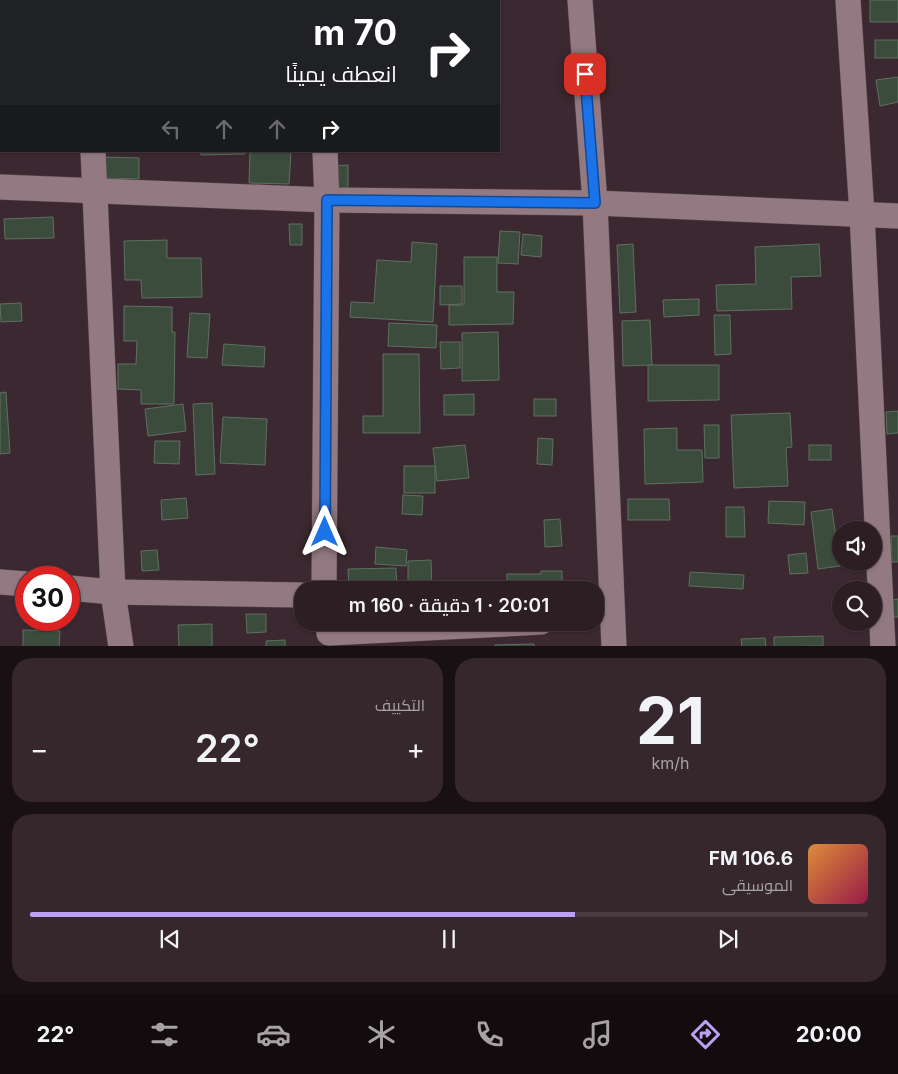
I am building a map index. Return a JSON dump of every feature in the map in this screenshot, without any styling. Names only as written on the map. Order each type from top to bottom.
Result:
[{"type":"street","points":[[580,0],[595,203],[603,581]]},
{"type":"street","points":[[848,0],[888,576],[883,646]]},
{"type":"street","points":[[94,152],[113,592],[121,646]]},
{"type":"street","points":[[324,581],[327,200],[325,152]]},
{"type":"street","points":[[0,187],[327,200],[595,203],[898,216]]},
{"type":"street","points":[[0,582],[15,583]]},
{"type":"street","points":[[80,589],[113,592],[294,595]]},
{"type":"street","points":[[604,620],[614,646]]},
{"type":"street","points":[[329,634],[382,631]]},
{"type":"building","points":[[870,0],[898,0],[898,22],[870,22]]},
{"type":"building","points":[[875,40],[898,40],[898,58],[875,58]]},
{"type":"building","points":[[898,77],[898,102],[880,106],[876,80]]},
{"type":"building","points":[[201,152],[245,152],[245,154],[201,155]]},
{"type":"building","points":[[250,152],[291,152],[289,184],[249,183]]},
{"type":"building","points":[[102,157],[139,158],[139,179],[102,178]]},
{"type":"building","points":[[348,165],[348,188],[329,188],[329,166]]},
{"type":"building","points":[[53,217],[54,238],[5,239],[4,219]]},
{"type":"building","points":[[289,224],[302,224],[302,245],[290,245]]},
{"type":"building","points":[[500,231],[520,232],[518,264],[498,263]]},
{"type":"building","points":[[523,234],[542,236],[541,257],[521,255]]},
{"type":"building","points":[[167,240],[167,258],[201,258],[202,297],[142,298],[141,280],[125,280],[124,241]]},
{"type":"building","points":[[412,242],[437,244],[433,322],[350,317],[351,302],[374,303],[377,260],[411,262]]},
{"type":"building","points":[[633,244],[636,312],[620,313],[617,245]]},
{"type":"building","points":[[819,244],[821,276],[791,277],[792,309],[717,311],[716,285],[756,284],[755,247]]},
{"type":"building","points":[[464,257],[497,257],[497,292],[514,292],[513,324],[449,325],[449,305],[464,305]]},
{"type":"building","points":[[440,286],[462,286],[462,304],[440,305]]},
{"type":"building","points":[[699,299],[699,315],[664,317],[663,300]]},
{"type":"building","points":[[21,303],[22,321],[1,322],[0,304]]},
{"type":"building","points":[[124,306],[172,307],[172,332],[175,332],[174,404],[141,404],[141,390],[118,389],[118,364],[136,364],[137,341],[124,341]]},
{"type":"building","points":[[190,313],[210,314],[207,358],[187,357]]},
{"type":"building","points":[[714,315],[730,315],[731,354],[715,355]]},
{"type":"building","points":[[650,320],[652,365],[623,366],[622,321]]},
{"type":"building","points":[[389,323],[437,325],[436,348],[388,346]]},
{"type":"building","points":[[498,332],[499,380],[462,381],[462,333]]},
{"type":"building","points":[[440,342],[460,342],[460,368],[441,369]]},
{"type":"building","points":[[224,344],[265,347],[264,367],[222,365]]},
{"type":"building","points":[[383,354],[419,354],[420,433],[363,433],[363,416],[383,416]]},
{"type":"building","points":[[648,365],[719,365],[719,400],[648,401]]},
{"type":"building","points":[[6,392],[10,453],[0,454],[0,393]]},
{"type":"building","points":[[474,394],[474,415],[444,415],[444,395]]},
{"type":"building","points":[[534,399],[556,399],[556,416],[534,416]]},
{"type":"building","points":[[212,403],[215,474],[196,475],[193,404]]},
{"type":"building","points":[[183,404],[186,431],[148,436],[145,409]]},
{"type":"building","points":[[898,411],[898,433],[887,434],[886,412]]},
{"type":"building","points":[[790,413],[792,447],[786,448],[788,486],[734,488],[731,415]]},
{"type":"building","points":[[223,417],[267,419],[265,465],[220,463]]},
{"type":"building","points":[[704,425],[719,425],[719,458],[705,458]]},
{"type":"building","points":[[677,428],[677,450],[702,450],[703,482],[645,484],[644,429]]},
{"type":"building","points":[[538,438],[553,439],[552,465],[537,464]]},
{"type":"building","points":[[155,441],[180,441],[179,464],[154,463]]},
{"type":"building","points":[[465,445],[469,478],[437,481],[433,448]]},
{"type":"building","points":[[809,445],[831,445],[831,460],[809,460]]},
{"type":"building","points":[[404,466],[435,466],[435,493],[404,493]]},
{"type":"building","points":[[403,495],[423,496],[422,515],[402,514]]},
{"type":"building","points":[[186,498],[188,518],[162,520],[161,500]]},
{"type":"building","points":[[628,499],[669,499],[670,520],[628,520]]},
{"type":"building","points":[[769,501],[805,502],[804,525],[768,523]]},
{"type":"building","points":[[726,507],[744,507],[745,537],[726,537]]},
{"type":"building","points":[[832,509],[834,521],[832,521],[832,567],[818,569],[811,512]]},
{"type":"building","points":[[560,519],[562,546],[545,547],[544,520]]},
{"type":"building","points":[[891,536],[898,536],[898,562],[892,562]]},
{"type":"building","points":[[376,547],[407,550],[406,566],[375,564]]},
{"type":"building","points":[[157,550],[159,570],[142,571],[141,551]]},
{"type":"building","points":[[806,553],[808,573],[790,574],[788,555]]},
{"type":"building","points":[[431,560],[432,581],[408,581],[408,561]]},
{"type":"building","points":[[396,568],[397,581],[349,581],[348,569]]},
{"type":"building","points":[[541,571],[562,571],[562,581],[507,581],[507,574],[541,574]]},
{"type":"building","points":[[690,572],[744,575],[743,589],[689,586]]},
{"type":"building","points":[[898,599],[898,617],[893,617],[892,600]]},
{"type":"building","points":[[246,614],[266,614],[266,632],[247,633]]},
{"type":"building","points":[[212,624],[212,646],[179,646],[178,625]]},
{"type":"building","points":[[23,631],[60,631],[59,646],[23,646]]},
{"type":"building","points":[[823,636],[823,646],[774,646],[774,637]]},
{"type":"building","points":[[765,638],[766,646],[742,646],[741,639]]},
{"type":"building","points":[[285,640],[285,646],[266,646],[266,641]]},
{"type":"building","points":[[534,644],[534,646],[495,646]]},
{"type":"route","points":[[325,532],[327,200],[595,203],[585,74]]}]
